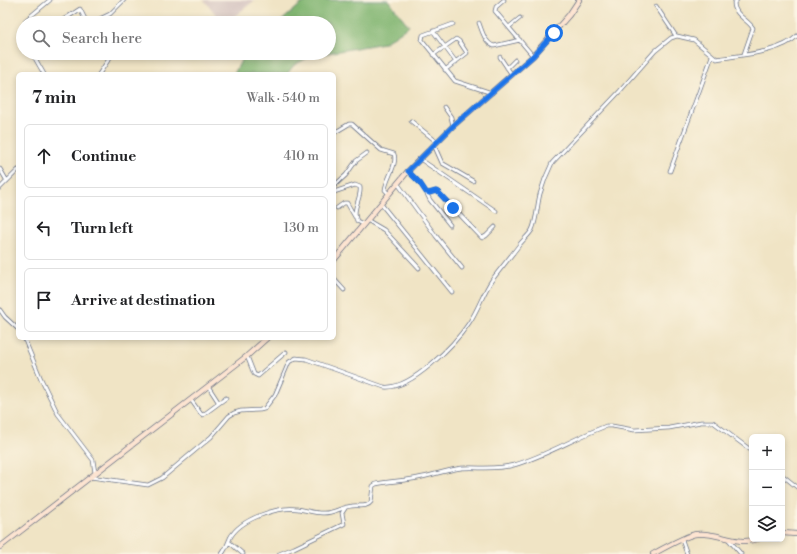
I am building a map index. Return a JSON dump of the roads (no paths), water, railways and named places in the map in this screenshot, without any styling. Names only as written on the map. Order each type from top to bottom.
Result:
[{"type":"main road","points":[[336,258],[408,171],[476,104],[492,93],[533,56],[570,15],[577,1]]},
{"type":"main road","points":[[0,547],[94,473],[191,400],[265,340]]},
{"type":"main road","points":[[785,533],[797,534]]},
{"type":"main road","points":[[653,554],[697,534],[706,534],[729,540],[749,540]]},
{"type":"street","points":[[31,16],[50,0]]},
{"type":"street","points":[[106,16],[124,0]]},
{"type":"street","points":[[504,0],[495,9],[533,56]]},
{"type":"street","points":[[737,0],[734,3],[734,8],[737,13],[753,28],[744,54]]},
{"type":"street","points":[[656,6],[676,36],[694,40],[717,59],[779,48],[792,41],[797,36]]},
{"type":"street","points":[[70,16],[80,10],[84,16]]},
{"type":"street","points":[[509,27],[520,18]]},
{"type":"street","points":[[478,23],[485,39],[490,45],[494,46],[520,40]]},
{"type":"street","points":[[453,24],[423,35],[422,40],[455,81],[492,93]]},
{"type":"street","points":[[433,31],[456,62]]},
{"type":"street","points":[[90,477],[148,485],[162,478],[211,437],[229,416],[241,411],[264,409],[275,396],[290,362],[296,358],[306,359],[390,388],[398,386],[423,370],[446,351],[461,334],[492,281],[531,230],[536,218],[540,195],[552,163],[620,91],[655,51],[676,36]]},
{"type":"street","points":[[433,55],[456,39],[460,41],[467,54],[445,70]]},
{"type":"street","points":[[670,171],[712,56]]},
{"type":"street","points":[[500,57],[512,75]]},
{"type":"street","points":[[36,60],[43,72]]},
{"type":"street","points":[[100,72],[108,60]]},
{"type":"street","points":[[507,68],[515,60]]},
{"type":"street","points":[[444,106],[451,117],[453,126]]},
{"type":"street","points":[[410,121],[435,143],[442,162],[473,181]]},
{"type":"street","points":[[336,132],[349,124],[352,124],[381,150],[394,154],[395,161],[385,190],[389,194]]},
{"type":"street","points":[[336,184],[346,175],[356,161],[367,153]]},
{"type":"street","points":[[420,159],[496,211]]},
{"type":"street","points":[[0,169],[7,181]]},
{"type":"street","points":[[408,171],[417,180],[430,200],[450,225]]},
{"type":"street","points":[[0,188],[16,172]]},
{"type":"street","points":[[398,184],[431,230],[462,268]]},
{"type":"street","points":[[336,191],[355,185],[360,187],[355,209],[356,218]]},
{"type":"street","points":[[426,192],[438,192],[482,238],[495,227]]},
{"type":"street","points":[[337,208],[347,202],[357,221],[363,224]]},
{"type":"street","points":[[381,204],[452,292]]},
{"type":"street","points":[[367,220],[384,230],[419,268]]},
{"type":"street","points":[[336,281],[344,290]]},
{"type":"street","points":[[0,310],[16,327]]},
{"type":"street","points":[[25,340],[58,414],[93,460],[94,473]]},
{"type":"street","points":[[247,356],[254,374],[258,376],[286,352]]},
{"type":"street","points":[[208,386],[219,403]]},
{"type":"street","points":[[191,400],[202,415],[205,415],[226,398]]},
{"type":"street","points":[[222,554],[236,531],[245,523],[265,513],[291,508],[329,513],[346,507],[370,504],[372,488],[376,484],[417,478],[456,469],[492,469],[514,465],[554,450],[606,426],[634,430],[669,428],[701,422],[714,422],[749,449]]},
{"type":"street","points":[[785,477],[797,487]]},
{"type":"street","points":[[279,554],[344,524],[342,513],[346,507]]},
{"type":"street","points":[[682,540],[687,554]]},
{"type":"street","points":[[729,540],[741,554]]},
{"type":"street","points":[[229,542],[243,554]]}]
